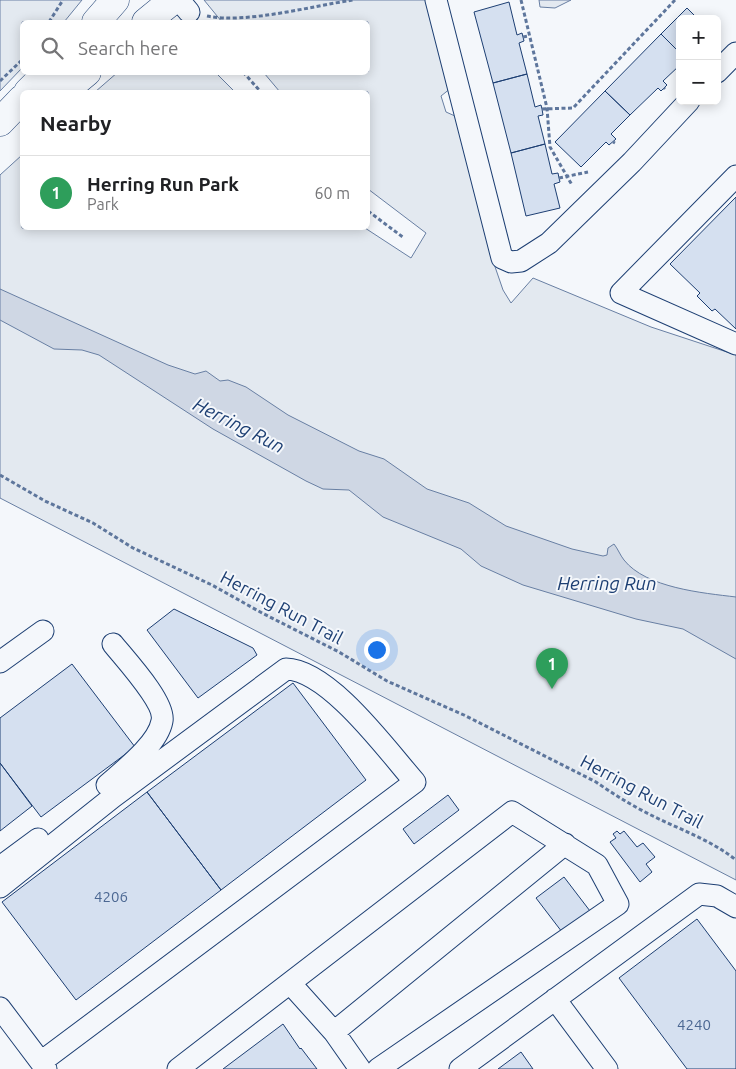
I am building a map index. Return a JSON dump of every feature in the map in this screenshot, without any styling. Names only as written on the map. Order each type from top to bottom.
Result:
[{"type":"main road","points":[[98,20],[115,0]]},
{"type":"main road","points":[[150,20],[180,4]]},
{"type":"main road","points":[[30,90],[45,75]]},
{"type":"main road","points":[[64,90],[83,75]]},
{"type":"main road","points":[[0,122],[20,100]]},
{"type":"main road","points":[[0,139],[20,124]]},
{"type":"street","points":[[436,0],[502,258],[512,262],[521,261],[549,243],[632,162],[685,105]]},
{"type":"street","points":[[721,68],[736,52]]},
{"type":"street","points":[[736,176],[620,293],[736,344]]},
{"type":"street","points":[[0,662],[43,631]]},
{"type":"street","points":[[0,867],[89,800],[133,762],[156,736],[163,720],[158,703],[113,644]]},
{"type":"street","points":[[0,887],[113,796],[286,669],[299,670],[314,677],[346,704],[415,782],[44,1065],[0,1008]]},
{"type":"street","points":[[178,1069],[512,812],[598,864],[618,904],[378,1069]]},
{"type":"street","points":[[334,1032],[564,844]]},
{"type":"street","points":[[460,1069],[699,894],[717,896],[736,907]]},
{"type":"street","points":[[290,984],[334,1032],[360,1069]]},
{"type":"street","points":[[555,999],[607,1069]]},
{"type":"path","points":[[50,20],[63,0]]},
{"type":"path","points":[[180,4],[216,18],[258,15],[353,0]]},
{"type":"path","points":[[521,0],[547,108],[550,147],[572,184]]},
{"type":"path","points":[[542,109],[573,108],[675,0]]},
{"type":"path","points":[[523,38],[529,36]]},
{"type":"path","points":[[0,81],[20,62]]},
{"type":"path","points":[[246,75],[259,90]]},
{"type":"path","points":[[559,178],[588,172]]},
{"type":"path","points":[[370,212],[404,238]]},
{"type":"path","name":"Herring Run Trail","points":[[0,475],[45,500],[93,523],[133,548],[212,585],[262,613],[340,652],[387,681],[464,715],[573,770],[657,818],[697,836],[736,860]]},
{"type":"shaded area","points":[[0,0],[82,0],[66,20],[20,20],[20,70],[0,91]]},
{"type":"shaded area","points":[[204,0],[427,0],[451,88],[441,96],[446,112],[455,116],[492,258],[503,290],[511,303],[533,278],[651,327],[736,355],[736,880],[0,498],[0,175],[20,157],[20,230],[368,230],[411,258],[426,233],[370,191],[370,90],[278,90],[266,75],[370,75],[370,20],[220,20]]},
{"type":"shaded area","points":[[539,0],[571,0],[555,8],[540,7]]},
{"type":"shaded area","points":[[115,75],[218,75],[233,90],[97,90]]},
{"type":"water","name":"Herring Run","points":[[0,289],[168,365],[195,374],[206,371],[220,381],[228,380],[246,387],[288,415],[359,451],[384,459],[427,489],[469,503],[506,526],[572,549],[603,556],[607,555],[608,548],[614,544],[624,560],[646,577],[660,583],[692,591],[736,597],[736,659],[683,629],[636,619],[523,585],[481,566],[461,549],[383,517],[349,490],[323,489],[306,481],[213,429],[99,355],[82,350],[54,349],[0,320]]},
{"type":"building","points":[[509,2],[517,35],[522,33],[524,41],[519,43],[527,74],[493,83],[474,12]]},
{"type":"building","points":[[687,8],[694,15],[680,15]]},
{"type":"building","points":[[676,19],[676,49],[661,34]]},
{"type":"building","points":[[661,34],[676,49],[676,69],[663,81],[667,85],[661,91],[658,88],[630,115],[605,91]]},
{"type":"building","points":[[527,74],[535,107],[541,105],[543,115],[538,116],[545,144],[511,153],[493,83]]},
{"type":"building","points":[[605,91],[630,115],[611,134],[616,139],[609,145],[606,142],[581,167],[555,142]]},
{"type":"building","points":[[545,144],[552,174],[558,173],[560,182],[554,184],[560,208],[526,216],[511,153]]},
{"type":"building","points":[[736,197],[736,329],[715,309],[712,311],[697,296],[700,293],[670,264]]},
{"type":"building","points":[[174,609],[253,648],[257,655],[198,698],[147,630]]},
{"type":"building","points":[[72,664],[135,747],[41,817],[0,763],[0,718]]},
{"type":"building","points":[[293,683],[366,780],[221,890],[147,792]]},
{"type":"building","points":[[0,763],[32,806],[0,831]]},
{"type":"building","points":[[147,792],[221,890],[76,1000],[2,902]]},
{"type":"building","points":[[448,795],[459,810],[414,844],[403,829]]},
{"type":"building","points":[[617,831],[620,834],[624,831],[637,847],[643,843],[655,857],[646,864],[652,872],[640,882],[610,842],[616,838],[613,834]]},
{"type":"building","points":[[564,877],[590,911],[562,932],[536,898]]},
{"type":"building","points":[[697,919],[736,971],[736,1069],[687,1069],[619,978]]},
{"type":"building","points":[[283,1024],[300,1049],[317,1069],[223,1069]]},
{"type":"building","points":[[521,1052],[533,1069],[498,1069]]},
{"type":"place","name":"Herring Run Park","points":[[552,689]]}]
